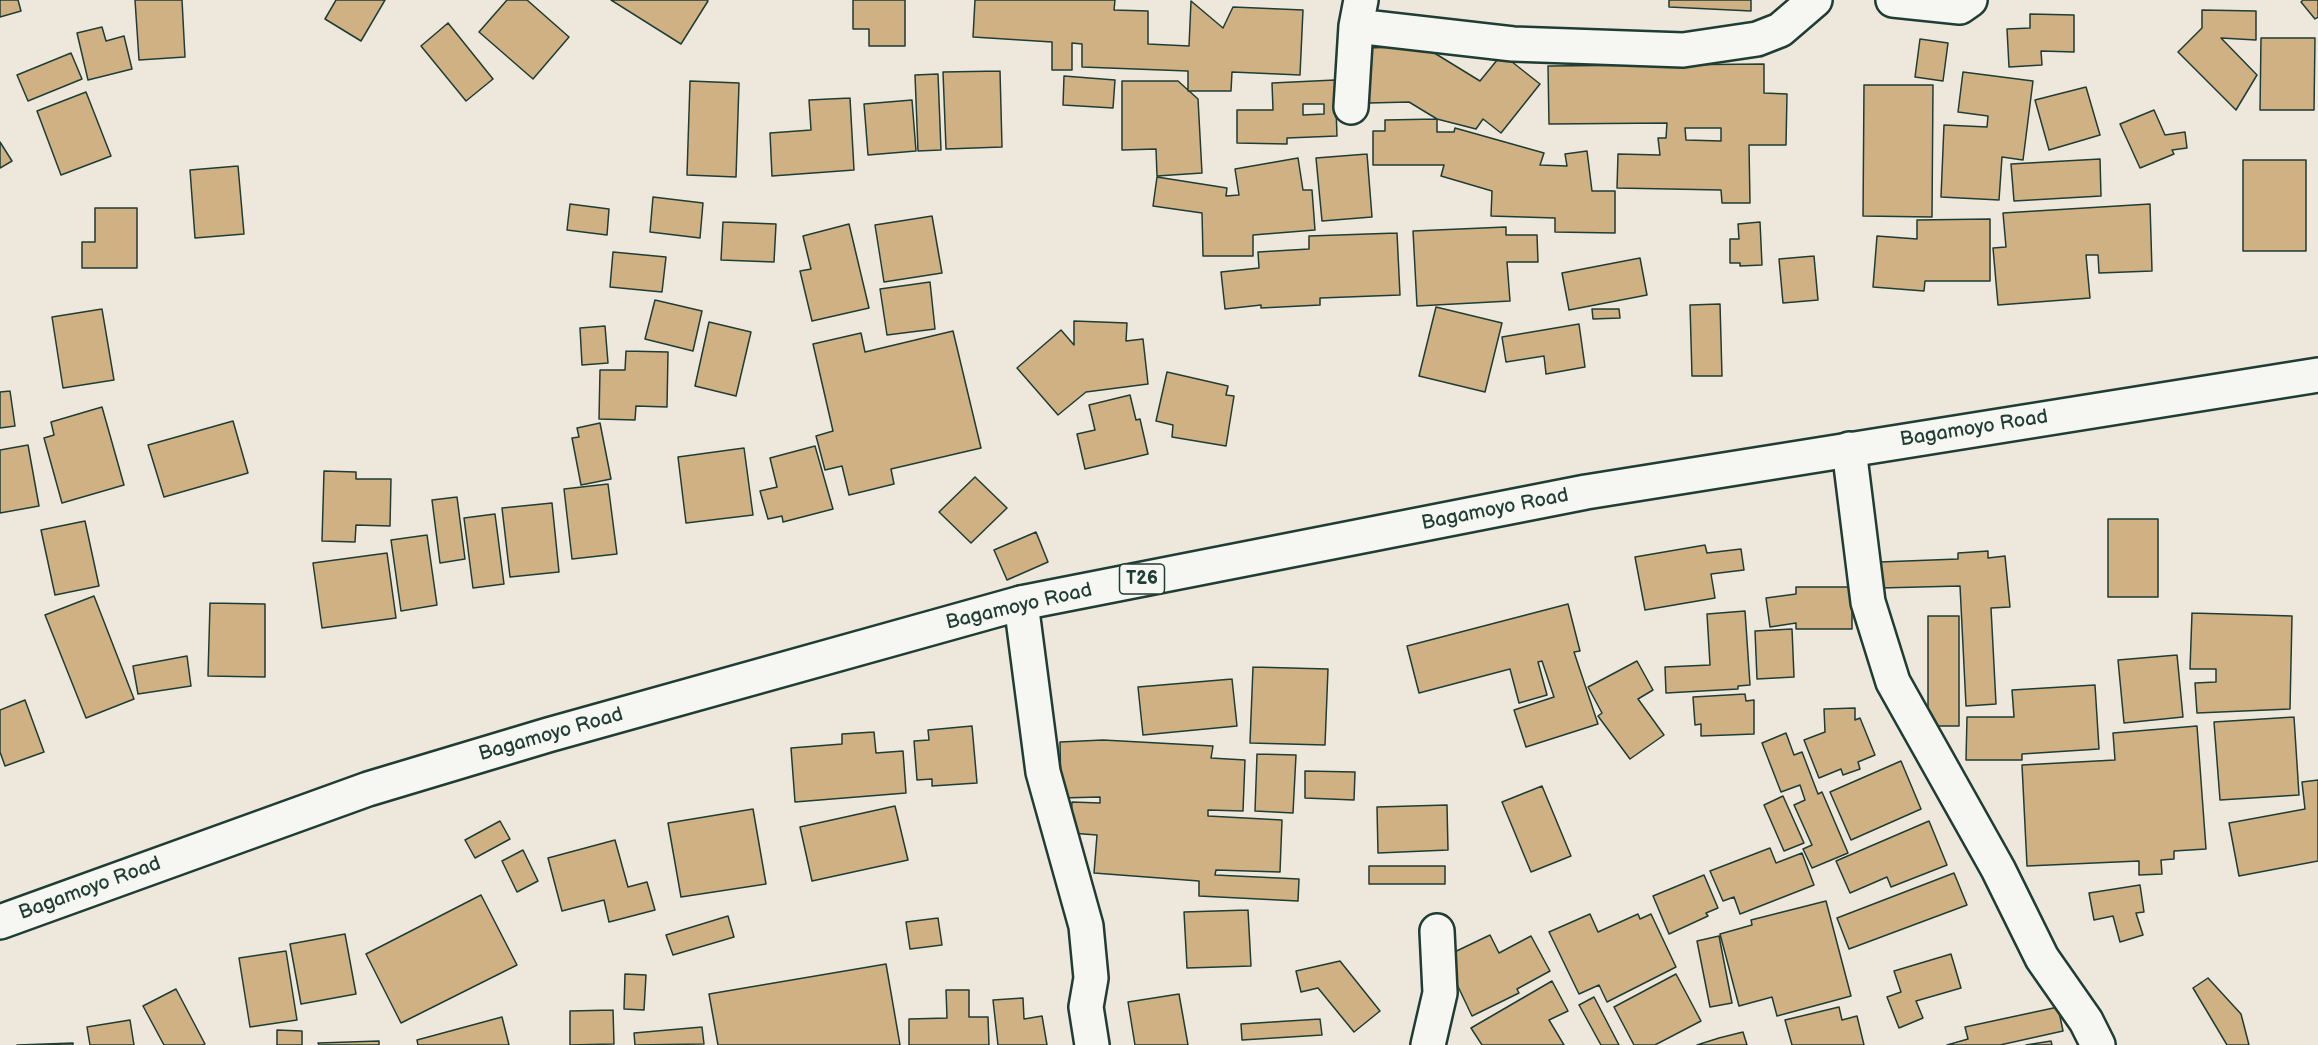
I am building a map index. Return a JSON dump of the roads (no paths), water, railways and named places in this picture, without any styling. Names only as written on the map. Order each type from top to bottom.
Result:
[{"type":"main road","points":[[1351,107],[1357,7],[1513,44],[1683,50],[1757,39],[1780,30],[1815,0]]},
{"type":"main road","points":[[1893,0],[1960,7],[1965,6],[1970,0]]},
{"type":"main road","name":"Bagamoyo Road","points":[[0,922],[368,789],[548,735],[1021,603],[1586,492],[2318,375]]},
{"type":"main road","points":[[1849,449],[1868,602],[1893,682],[1998,869],[2042,958],[2086,1021],[2098,1045]]},
{"type":"main road","points":[[1021,603],[1043,772],[1086,926],[1091,978],[1086,1007],[1092,1045]]},
{"type":"main road","points":[[1428,1045],[1440,993],[1437,931]]}]
